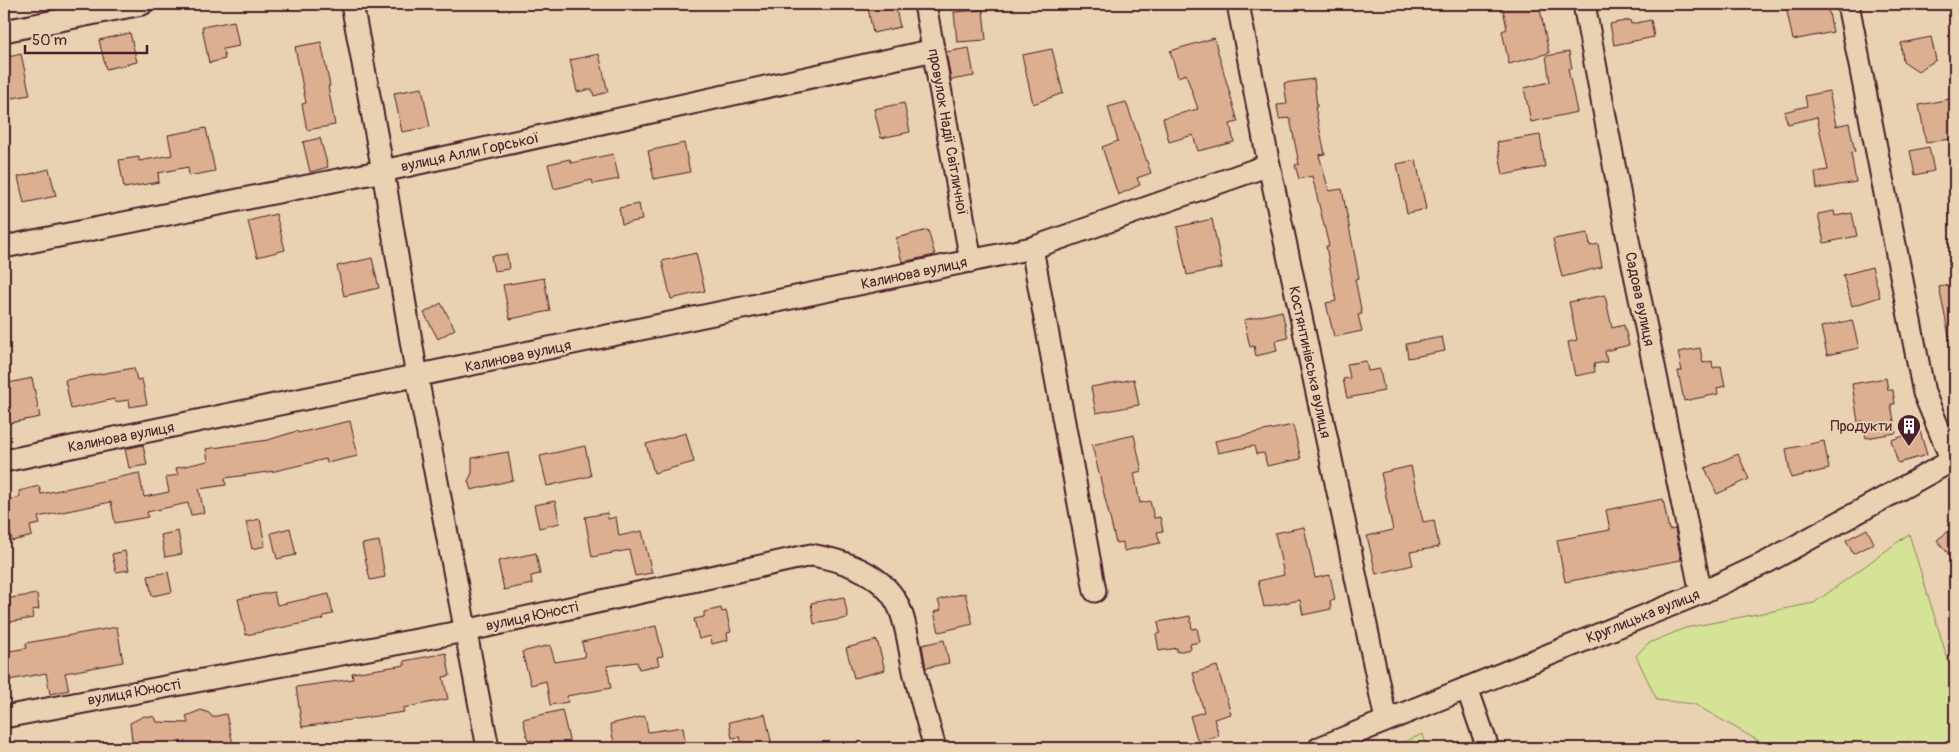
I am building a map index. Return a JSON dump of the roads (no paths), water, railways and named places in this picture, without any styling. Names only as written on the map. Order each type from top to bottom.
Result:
[{"type":"street","points":[[4,30],[142,4]]},
{"type":"street","points":[[352,4],[383,172],[417,377],[488,748]]},
{"type":"street","name":"провулок Надії Світличної","points":[[925,4],[971,261]]},
{"type":"street","name":"Костянтинівська вулиця","points":[[1238,4],[1269,165],[1386,720]]},
{"type":"street","name":"Садова вулиця","points":[[1584,4],[1630,250],[1701,592]]},
{"type":"street","points":[[1848,4],[1924,393],[1954,460]]},
{"type":"street","name":"вулиця Алли Горської","points":[[4,247],[383,172],[934,50]]},
{"type":"street","name":"Калинова вулиця","points":[[4,461],[417,377],[1032,248],[1269,165]]},
{"type":"street","points":[[1032,248],[1095,591]]},
{"type":"street","name":"Круглицька вулиця","points":[[1319,748],[1701,592],[1767,562],[1954,460]]},
{"type":"street","name":"вулиця Юності","points":[[4,716],[465,631],[811,555],[840,560],[861,569],[886,588],[902,613],[915,675],[935,748]]},
{"type":"street","points":[[1467,688],[1488,748]]},
{"type":"place","name":"Продукти","points":[[1909,447]]}]
